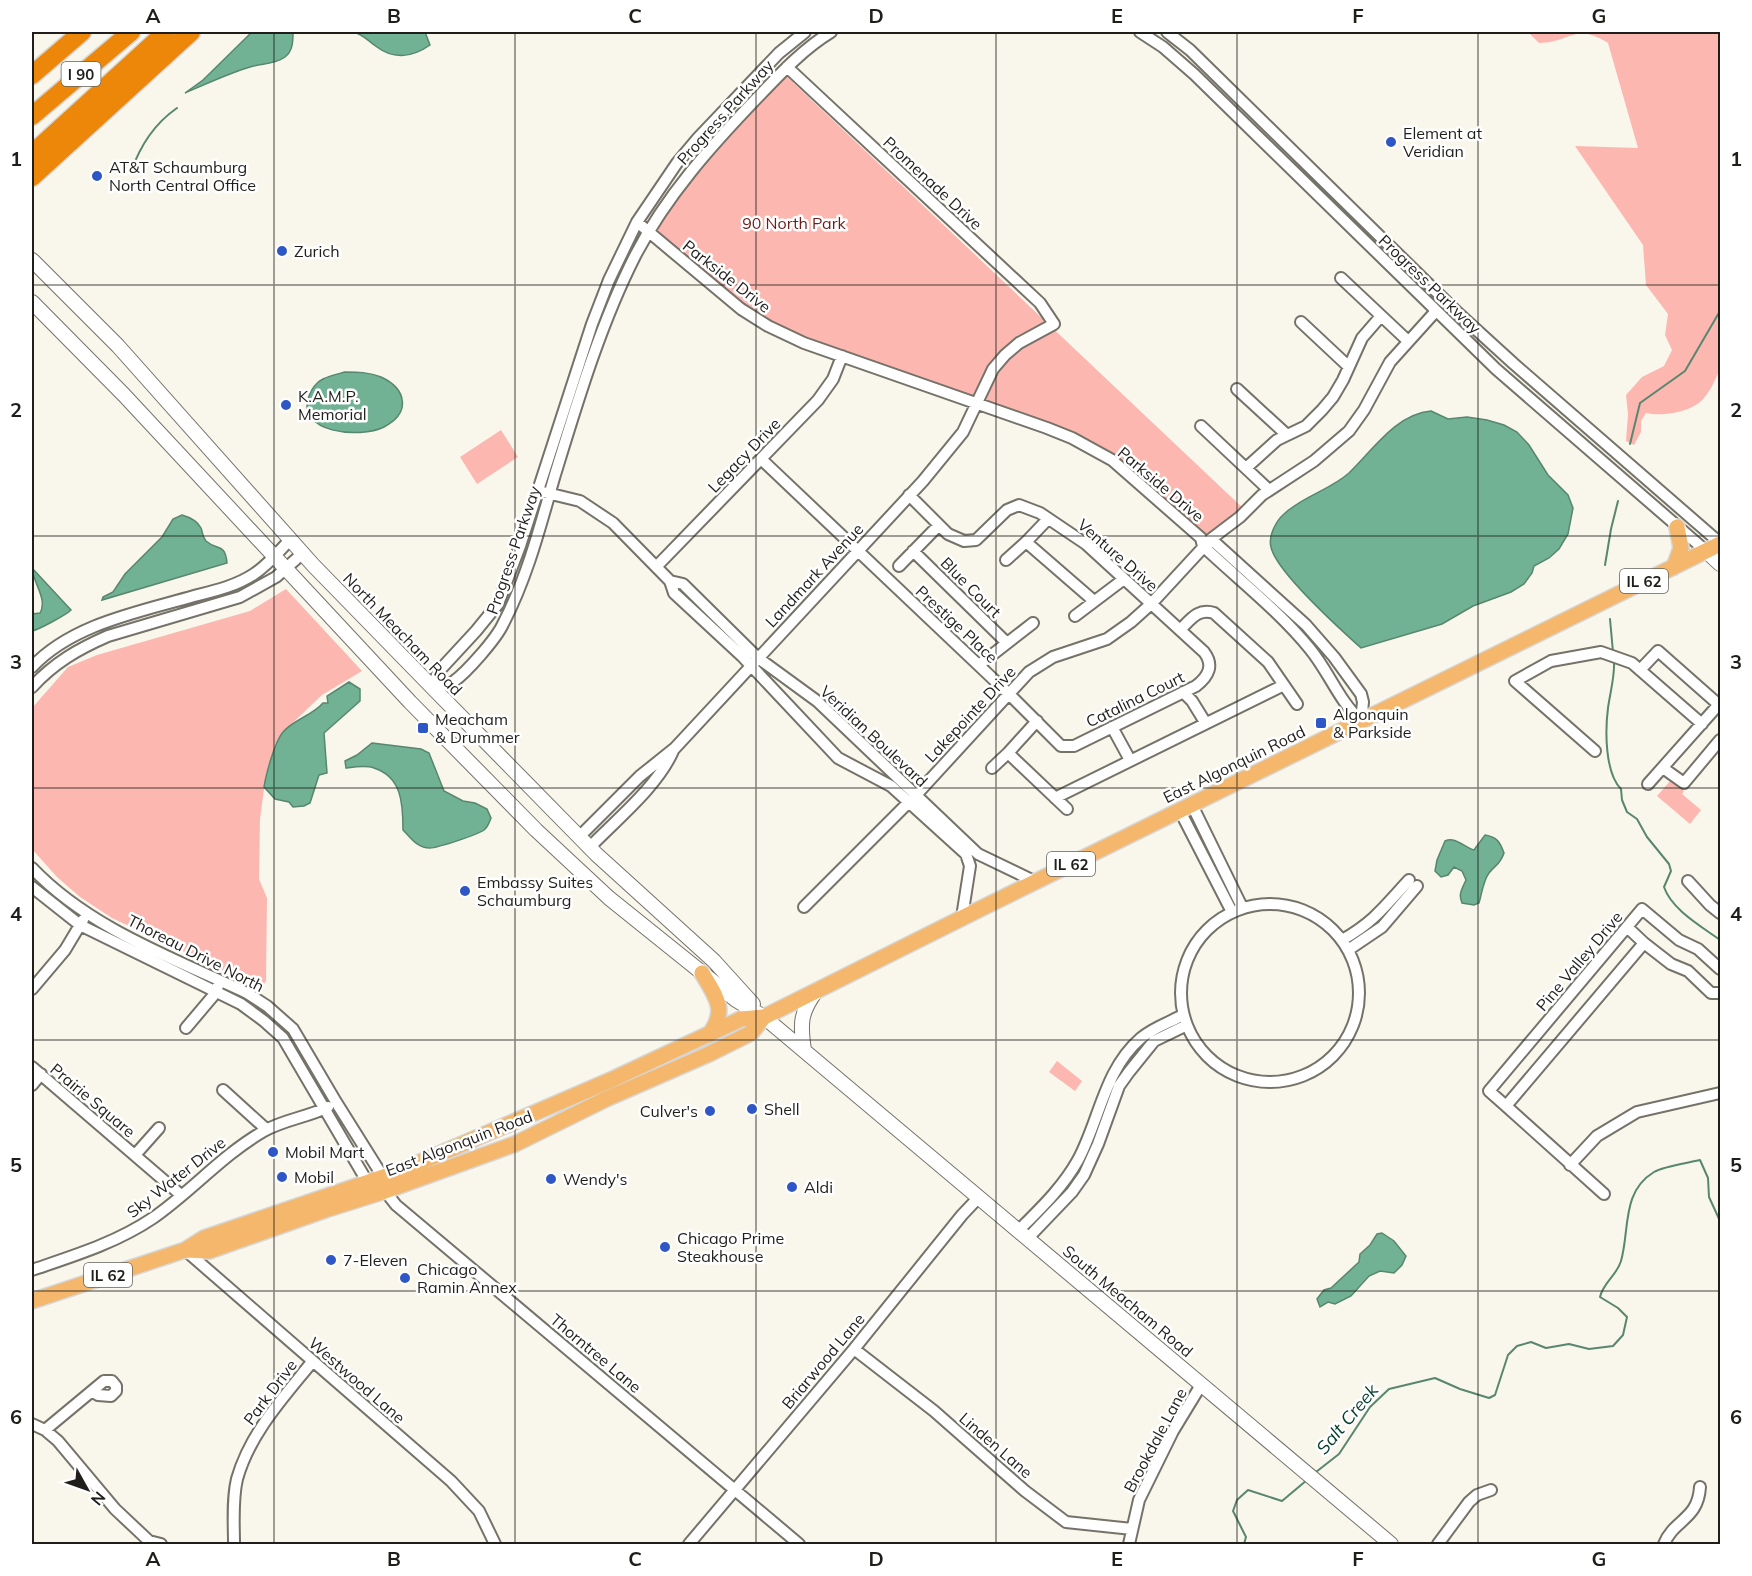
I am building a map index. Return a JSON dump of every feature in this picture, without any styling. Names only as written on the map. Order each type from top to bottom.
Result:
[{"type":"highway","name":"I 90","points":[[32,117],[131,32]]},
{"type":"highway","points":[[32,154],[166,32]]},
{"type":"highway","points":[[32,177],[191,32]]},
{"type":"highway","name":"I 90","points":[[32,75],[77,36]]},
{"type":"highway","points":[[32,66],[77,36]]},
{"type":"main road","name":"North Meacham Road","points":[[32,260],[118,346],[290,540],[432,687],[589,848],[714,961],[764,1017]]},
{"type":"main road","name":"North Meacham Road","points":[[32,302],[124,395],[410,702],[552,845],[609,898],[736,1000],[764,1017],[844,1084]]},
{"type":"main road","points":[[1674,567],[1681,548],[1677,527]]},
{"type":"main road","name":"East Algonquin Road","points":[[185,1250],[209,1251],[328,1209],[741,1019],[764,1017],[1720,543]]},
{"type":"main road","points":[[1706,551],[1720,564]]},
{"type":"main road","points":[[702,973],[717,998],[720,1009],[718,1019],[708,1035]]},
{"type":"main road","points":[[804,1050],[800,1028],[802,1016],[817,990]]},
{"type":"main road","name":"East Algonquin Road","points":[[32,1301],[185,1250],[204,1238],[368,1183],[384,1184],[515,1144],[606,1099],[751,1033],[764,1017]]},
{"type":"main road","name":"South Meacham Road","points":[[844,1084],[1390,1545]]},
{"type":"street","name":"Progress Parkway","points":[[432,687],[439,671],[498,604],[520,546],[596,313],[637,222],[665,180],[698,138],[779,53],[805,32]]},
{"type":"street","name":"Progress Parkway","points":[[432,687],[452,684],[502,626],[532,550],[565,442],[617,295],[648,232],[690,172],[719,136],[787,67],[831,32]]},
{"type":"street","name":"Progress Parkway","points":[[1140,32],[1163,47],[1194,74],[1510,382],[1706,551]]},
{"type":"street","name":"Progress Parkway","points":[[1167,32],[1190,50],[1268,125],[1458,313],[1720,543]]},
{"type":"street","name":"Promenade Drive","points":[[787,67],[1040,303],[1054,324]]},
{"type":"street","points":[[1257,136],[1268,125]]},
{"type":"street","name":"Parkside Drive","points":[[637,222],[741,309],[777,330],[804,343],[978,402],[1072,438],[1112,460],[1306,625],[1335,657],[1361,694],[1363,702],[1361,721]]},
{"type":"street","points":[[1341,278],[1408,341]]},
{"type":"street","name":"Lakepointe Drive","points":[[804,907],[912,798],[1029,672],[1053,657],[1107,639],[1131,622],[1151,604],[1205,541],[1269,490],[1314,461],[1349,431],[1364,410],[1390,362],[1436,311]]},
{"type":"street","points":[[1246,468],[1264,450],[1306,426],[1322,410],[1333,397],[1362,338],[1382,316]]},
{"type":"street","points":[[1301,322],[1348,366]]},
{"type":"street","name":"Landmark Avenue","points":[[579,837],[640,776],[675,748],[909,495],[963,432],[993,369],[1005,355],[1019,343],[1054,324]]},
{"type":"street","name":"Legacy Drive","points":[[656,567],[818,400],[833,379],[842,356]]},
{"type":"street","points":[[1237,389],[1287,435]]},
{"type":"street","points":[[1201,426],[1269,490]]},
{"type":"street","name":"Prestige Place","points":[[761,459],[979,665],[1061,746]]},
{"type":"street","name":"Veridian Boulevard","points":[[538,491],[580,501],[613,523],[670,581],[683,584],[838,758],[912,798],[978,854],[1036,882]]},
{"type":"street","name":"Venture Drive","points":[[909,495],[948,534],[964,541],[976,540],[1007,510],[1019,505],[1048,519],[1086,544],[1204,652],[1210,664]]},
{"type":"street","points":[[1006,560],[1048,519]]},
{"type":"street","points":[[899,566],[939,525]]},
{"type":"street","points":[[32,667],[50,651],[85,631],[145,610],[233,585],[252,575],[290,540]]},
{"type":"street","name":"Parkside Drive","points":[[1205,541],[1298,635],[1323,667],[1348,709],[1361,721]]},
{"type":"street","points":[[1026,542],[1094,601]]},
{"type":"street","name":"Blue Court","points":[[914,551],[1007,643]]},
{"type":"street","points":[[32,687],[58,662],[91,644],[240,597],[276,577],[303,553]]},
{"type":"street","points":[[1075,616],[1124,579]]},
{"type":"street","points":[[1180,630],[1197,613],[1206,611],[1214,613],[1268,662],[1297,704]]},
{"type":"street","points":[[979,665],[1033,623]]},
{"type":"street","points":[[1640,670],[1658,651],[1719,704],[1648,784]]},
{"type":"street","points":[[1595,752],[1515,681],[1551,661],[1601,652],[1627,660],[1702,724]]},
{"type":"street","name":"Veridian Boulevard","points":[[754,662],[817,701],[966,854],[970,866],[962,918]]},
{"type":"street","name":"Catalina Court","points":[[1061,746],[1074,746],[1183,692],[1203,680],[1209,672],[1210,664]]},
{"type":"street","points":[[1054,798],[1284,685]]},
{"type":"street","points":[[1183,692],[1192,701],[1205,722]]},
{"type":"street","points":[[992,768],[1037,721]]},
{"type":"street","points":[[1112,727],[1130,760]]},
{"type":"street","points":[[1663,768],[1684,783],[1720,740]]},
{"type":"street","points":[[589,848],[650,785],[668,762],[675,748]]},
{"type":"street","points":[[1008,753],[1067,810]]},
{"type":"street","points":[[1186,808],[1237,910]]},
{"type":"street","name":"Thoreau Drive North","points":[[32,868],[45,882],[87,914],[248,993],[293,1029],[384,1184]]},
{"type":"street","points":[[1688,882],[1720,913]]},
{"type":"street","points":[[1345,945],[1382,927],[1413,883]]},
{"type":"street","name":"Thoreau Drive North","points":[[32,887],[80,925],[241,1004],[283,1038],[368,1183]]},
{"type":"street","points":[[1273,904],[1290,906],[1319,918],[1345,945],[1357,974],[1358,1010],[1338,1051],[1313,1072],[1283,1081],[1246,1081],[1224,1070],[1196,1043],[1183,1021],[1180,986],[1188,958],[1195,944],[1205,932],[1237,910],[1273,904]]},
{"type":"street","name":"Pine Valley Drive","points":[[1604,1194],[1490,1091],[1642,909],[1679,940],[1698,949],[1720,969]]},
{"type":"street","points":[[32,989],[65,950],[87,914]]},
{"type":"street","points":[[1627,927],[1671,964],[1688,971],[1711,993],[1720,993]]},
{"type":"street","points":[[1506,1106],[1644,943]]},
{"type":"street","points":[[186,1028],[214,992],[220,980]]},
{"type":"street","points":[[1024,1234],[1072,1192],[1084,1175],[1098,1144],[1119,1086],[1154,1041],[1183,1021]]},
{"type":"street","name":"Prairie Square","points":[[32,1067],[181,1195]]},
{"type":"street","points":[[32,1085],[41,1074]]},
{"type":"street","points":[[223,1090],[266,1129]]},
{"type":"street","points":[[1570,1165],[1597,1136],[1637,1112],[1720,1093]]},
{"type":"street","name":"Sky Water Drive","points":[[32,1270],[113,1241],[155,1216],[239,1146],[266,1129],[324,1109],[336,1102]]},
{"type":"street","points":[[135,1155],[159,1128]]},
{"type":"street","name":"Thorntree Lane","points":[[384,1184],[396,1205],[799,1545]]},
{"type":"street","name":"Briarwood Lane","points":[[688,1545],[979,1197]]},
{"type":"street","name":"Westwood Lane","points":[[185,1250],[451,1481],[479,1511],[495,1545]]},
{"type":"street","name":"Linden Lane","points":[[854,1349],[934,1411],[1025,1491],[1066,1522],[1132,1529]]},
{"type":"street","name":"Park Drive","points":[[234,1545],[233,1517],[237,1480],[253,1440],[266,1419],[312,1362]]},
{"type":"street","name":"Brookdale Lane","points":[[1129,1545],[1139,1500],[1173,1431],[1201,1385]]},
{"type":"street","points":[[45,1430],[93,1392]]},
{"type":"street","points":[[32,1424],[45,1430],[58,1441],[115,1509],[149,1541],[161,1545]]},
{"type":"street","points":[[1664,1545],[1669,1534],[1693,1511],[1699,1500],[1700,1487]]},
{"type":"street","points":[[1438,1545],[1469,1502],[1477,1495],[1491,1491]]},
{"type":"green space","points":[[1528,32],[1720,32],[1720,369],[1707,395],[1693,407],[1668,414],[1646,413],[1641,421],[1641,432],[1634,445],[1626,441],[1628,414],[1626,395],[1642,377],[1664,366],[1672,350],[1665,335],[1668,314],[1646,285],[1643,245],[1575,146],[1638,148],[1608,43],[1588,34],[1580,34],[1539,43]]},
{"type":"green space","name":"90 North Park","points":[[782,72],[1246,511],[1211,539],[1128,472],[1090,447],[768,326],[648,232],[663,210]]},
{"type":"green space","points":[[501,430],[518,457],[477,484],[460,457]]},
{"type":"green space","points":[[286,589],[362,671],[322,695],[283,732],[266,774],[260,819],[259,879],[267,898],[266,981],[261,988],[112,918],[80,897],[57,877],[32,849],[32,708],[68,667],[97,655],[250,611]]},
{"type":"green space","points":[[1671,780],[1684,791],[1682,794],[1701,810],[1690,824],[1657,796]]},
{"type":"green space","points":[[1057,1061],[1082,1081],[1075,1091],[1049,1072]]},
{"type":"shaded area","points":[[252,32],[293,32],[290,52],[277,61],[241,70],[185,93],[203,80]]},
{"type":"shaded area","points":[[353,32],[425,32],[430,45],[410,54],[390,54]]},
{"type":"shaded area","points":[[345,372],[372,374],[390,382],[400,394],[402,401],[399,415],[384,427],[360,432],[332,430],[311,418],[307,408],[314,386],[320,380]]},
{"type":"shaded area","points":[[1431,411],[1448,419],[1467,417],[1487,420],[1517,432],[1529,445],[1548,475],[1568,495],[1573,508],[1568,534],[1559,549],[1549,558],[1534,566],[1524,584],[1511,592],[1473,606],[1442,624],[1361,648],[1310,600],[1284,571],[1271,547],[1272,534],[1284,514],[1300,502],[1342,479],[1396,426],[1418,414]]},
{"type":"shaded area","points":[[182,515],[197,523],[206,541],[222,549],[227,563],[102,600],[103,597],[113,592],[125,574],[162,537],[173,519]]},
{"type":"shaded area","points":[[32,568],[71,610],[32,631],[32,614],[40,613],[42,602]]},
{"type":"shaded area","points":[[349,682],[360,689],[360,701],[324,733],[327,773],[319,775],[310,803],[293,807],[289,802],[275,799],[264,787],[271,758],[280,736],[292,724],[323,703],[328,703],[327,696]]},
{"type":"shaded area","points":[[372,743],[421,749],[429,753],[444,791],[463,801],[475,803],[487,809],[491,818],[487,828],[474,835],[440,846],[425,848],[418,844],[403,830],[399,793],[390,778],[371,767],[346,768],[345,761]]},
{"type":"shaded area","points":[[1485,835],[1498,841],[1504,853],[1487,876],[1479,903],[1474,905],[1462,903],[1460,894],[1466,880],[1462,871],[1454,867],[1448,875],[1441,877],[1435,871],[1437,860],[1445,841],[1456,841],[1474,850]]},
{"type":"shaded area","points":[[1382,1233],[1394,1241],[1406,1256],[1402,1265],[1394,1273],[1380,1271],[1369,1276],[1351,1296],[1335,1304],[1328,1302],[1320,1307],[1317,1299],[1324,1290],[1331,1288],[1359,1262],[1360,1254],[1377,1234]]},
{"type":"waterway","points":[[131,171],[149,136],[177,108]]},
{"type":"waterway","points":[[1630,444],[1640,403],[1685,371],[1720,311]]},
{"type":"waterway","points":[[1605,565],[1618,501]]},
{"type":"waterway","points":[[1610,619],[1613,652]]},
{"type":"waterway","points":[[1614,661],[1607,717],[1607,751],[1612,773],[1621,789],[1622,800],[1627,812],[1637,819],[1647,837],[1669,864],[1671,871],[1664,887],[1673,903],[1720,940]]},
{"type":"waterway","name":"Salt Creek","points":[[1316,1472],[1339,1454],[1370,1407],[1389,1389],[1435,1378],[1489,1398],[1495,1395],[1508,1355],[1517,1346],[1531,1342],[1546,1348],[1569,1344],[1589,1349],[1613,1346],[1623,1335],[1627,1317],[1618,1308],[1600,1297],[1621,1261],[1631,1201],[1643,1180],[1654,1172],[1700,1160],[1708,1178],[1709,1197],[1720,1221]]},
{"type":"waterway","name":"Salt Creek","points":[[1244,1544],[1246,1537],[1233,1511],[1237,1500],[1248,1490],[1282,1501],[1307,1480]]},
{"type":"place","name":"Element at Veridian","points":[[1391,142]]},
{"type":"place","name":"AT&T Schaumburg North Central Office","points":[[97,176]]},
{"type":"place","name":"Zurich","points":[[282,251]]},
{"type":"place","name":"K.A.M.P. Memorial","points":[[286,405]]},
{"type":"place","name":"Algonquin & Parkside","points":[[1321,723]]},
{"type":"place","name":"Meacham & Drummer","points":[[423,728]]},
{"type":"place","name":"Embassy Suites Schaumburg","points":[[465,891]]},
{"type":"place","name":"Shell","points":[[752,1109]]},
{"type":"place","name":"Culver's","points":[[710,1111]]},
{"type":"place","name":"Mobil Mart","points":[[273,1152]]},
{"type":"place","name":"Mobil","points":[[282,1177]]},
{"type":"place","name":"Wendy's","points":[[551,1179]]},
{"type":"place","name":"Aldi","points":[[792,1187]]},
{"type":"place","name":"Chicago Prime Steakhouse","points":[[665,1247]]},
{"type":"place","name":"7-Eleven","points":[[331,1260]]},
{"type":"place","name":"Chicago Ramin Annex","points":[[405,1278]]}]
